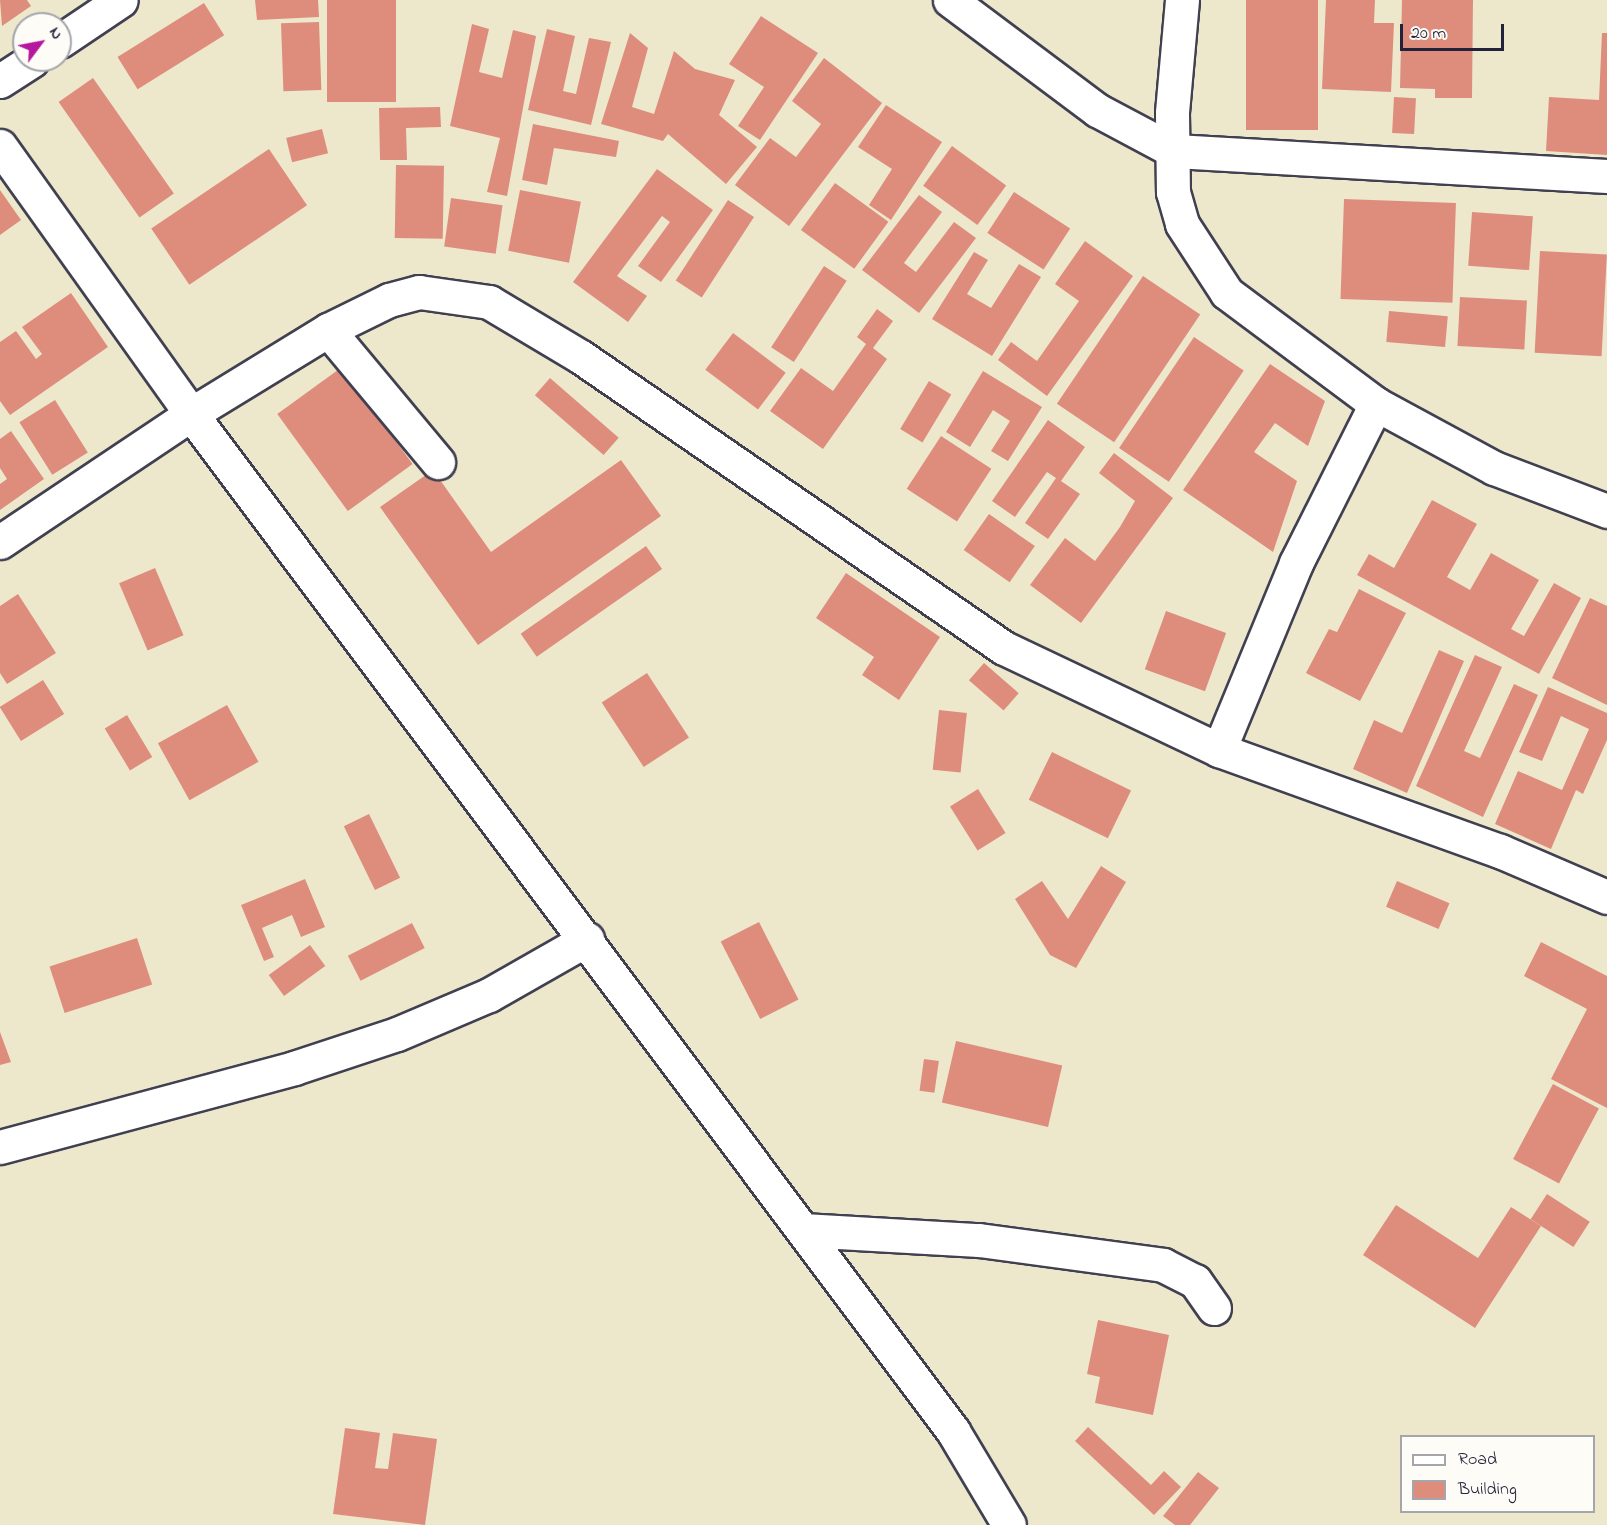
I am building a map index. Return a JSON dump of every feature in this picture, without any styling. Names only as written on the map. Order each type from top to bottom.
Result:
[{"type":"street","points":[[72,33],[121,0]]},
{"type":"street","points":[[950,0],[1097,110],[1173,151],[1607,176]]},
{"type":"street","points":[[1182,0],[1173,151],[1173,192],[1182,224],[1227,293],[1376,404],[1494,468],[1607,512]]},
{"type":"street","points":[[0,81],[14,72]]},
{"type":"street","points":[[0,146],[191,414],[587,939],[953,1431],[1009,1525]]},
{"type":"street","points":[[0,542],[191,414],[328,330],[389,300],[418,292],[489,302],[581,357],[1004,648],[1219,750],[1500,851],[1607,897]]},
{"type":"street","points":[[328,330],[438,462]]},
{"type":"street","points":[[1219,750],[1296,563],[1376,404]]},
{"type":"street","points":[[0,1147],[283,1071],[397,1034],[489,995],[587,939]]},
{"type":"street","points":[[803,1230],[979,1240],[1163,1265],[1195,1281],[1214,1308]]},
{"type":"building","points":[[0,0],[27,0],[31,6],[22,12],[12,12],[12,19],[2,26]]},
{"type":"building","points":[[255,0],[318,0],[319,17],[257,20]]},
{"type":"building","points":[[327,0],[396,0],[396,102],[327,102]]},
{"type":"building","points":[[1246,0],[1318,0],[1318,130],[1246,130]]},
{"type":"building","points":[[1326,0],[1375,0],[1374,23],[1394,23],[1391,92],[1322,89]]},
{"type":"building","points":[[1402,0],[1473,0],[1472,98],[1435,98],[1435,89],[1400,88]]},
{"type":"building","points":[[204,3],[224,35],[138,89],[117,57]]},
{"type":"building","points":[[761,16],[818,53],[760,140],[738,126],[764,87],[729,64]]},
{"type":"building","points":[[319,22],[321,90],[283,91],[281,23]]},
{"type":"building","points":[[472,24],[489,29],[479,72],[502,78],[513,30],[536,36],[507,196],[487,192],[500,138],[450,126]]},
{"type":"building","points":[[547,29],[575,36],[563,91],[576,94],[589,38],[611,42],[591,125],[528,110]]},
{"type":"building","points":[[630,33],[648,48],[632,107],[654,114],[674,51],[695,69],[735,80],[719,115],[757,147],[726,184],[668,134],[663,141],[601,124]]},
{"type":"building","points":[[1602,33],[1607,33],[1607,155],[1546,151],[1549,97],[1599,100]]},
{"type":"building","points":[[824,58],[882,103],[789,226],[735,185],[770,138],[796,157],[821,124],[792,101]]},
{"type":"building","points":[[93,78],[174,194],[139,218],[59,102]]},
{"type":"building","points":[[1394,97],[1416,98],[1414,134],[1392,133]]},
{"type":"building","points":[[886,105],[942,142],[891,220],[869,205],[892,169],[858,147]]},
{"type":"building","points":[[440,107],[441,127],[406,128],[407,160],[380,160],[379,108]]},
{"type":"building","points":[[533,124],[619,141],[616,157],[554,148],[547,185],[522,180]]},
{"type":"building","points":[[322,129],[328,153],[292,162],[286,138]]},
{"type":"building","points":[[952,146],[1006,185],[977,225],[923,186]]},
{"type":"building","points":[[269,149],[307,205],[189,285],[151,228]]},
{"type":"building","points":[[396,165],[444,166],[443,239],[395,238]]},
{"type":"building","points":[[657,169],[713,210],[661,282],[638,266],[670,222],[662,216],[617,276],[647,296],[628,322],[573,282]]},
{"type":"building","points":[[835,183],[888,222],[854,269],[801,230]]},
{"type":"building","points":[[0,190],[21,220],[0,235]]},
{"type":"building","points":[[520,190],[581,202],[569,263],[508,251]]},
{"type":"building","points":[[1014,192],[1070,228],[1044,270],[987,233]]},
{"type":"building","points":[[919,195],[942,212],[904,263],[916,272],[954,222],[976,238],[919,313],[862,270]]},
{"type":"building","points":[[451,198],[502,205],[496,254],[444,247]]},
{"type":"building","points":[[1344,199],[1456,203],[1452,303],[1341,299]]},
{"type":"building","points":[[728,200],[754,217],[702,297],[676,281]]},
{"type":"building","points":[[1472,212],[1533,216],[1529,270],[1468,266]]},
{"type":"building","points":[[1085,241],[1133,276],[1047,396],[998,360],[1011,342],[1037,361],[1079,301],[1055,284]]},
{"type":"building","points":[[1540,251],[1607,255],[1602,356],[1535,353]]},
{"type":"building","points":[[974,252],[988,260],[967,294],[991,308],[1019,264],[1041,277],[992,356],[932,319]]},
{"type":"building","points":[[824,266],[847,281],[794,362],[771,347]]},
{"type":"building","points":[[1143,276],[1200,315],[1114,442],[1057,404]]},
{"type":"building","points":[[71,293],[108,347],[10,415],[0,401],[0,342],[16,331],[36,359],[42,354],[22,327]]},
{"type":"building","points":[[1460,297],[1527,301],[1524,349],[1457,346]]},
{"type":"building","points":[[877,309],[893,321],[873,348],[887,359],[823,449],[770,411],[801,368],[833,391],[866,344],[857,337]]},
{"type":"building","points":[[1389,311],[1448,316],[1445,347],[1386,342]]},
{"type":"building","points":[[733,333],[786,373],[758,409],[705,370]]},
{"type":"building","points":[[1194,337],[1244,371],[1169,482],[1119,448]]},
{"type":"building","points":[[1270,364],[1325,401],[1308,446],[1275,423],[1254,452],[1297,481],[1273,552],[1183,490]]},
{"type":"building","points":[[342,367],[413,464],[348,511],[277,414]]},
{"type":"building","points":[[983,371],[1042,407],[1008,461],[991,451],[1010,421],[993,410],[970,447],[946,432]]},
{"type":"building","points":[[550,378],[619,438],[604,455],[535,395]]},
{"type":"building","points":[[929,381],[951,394],[922,442],[900,429]]},
{"type":"building","points":[[55,400],[88,453],[52,475],[19,422]]},
{"type":"building","points":[[1048,420],[1085,447],[1061,481],[1080,494],[1048,539],[1025,523],[1056,478],[1047,472],[1015,517],[992,501]]},
{"type":"building","points":[[11,431],[44,479],[0,510],[0,484],[7,479],[0,468],[0,439]]},
{"type":"building","points":[[941,436],[991,469],[957,522],[907,489]]},
{"type":"building","points":[[1114,453],[1173,498],[1081,623],[1030,585],[1065,538],[1095,561],[1120,527],[1135,501],[1099,473]]},
{"type":"building","points":[[621,460],[661,516],[478,645],[380,507],[433,470],[491,552]]},
{"type":"building","points":[[1432,500],[1477,524],[1447,577],[1470,590],[1491,553],[1539,580],[1511,629],[1524,636],[1554,583],[1581,598],[1539,674],[1357,575],[1369,554],[1394,568]]},
{"type":"building","points":[[989,514],[1035,546],[1010,582],[964,550]]},
{"type":"building","points":[[646,546],[662,569],[537,657],[521,634]]},
{"type":"building","points":[[155,568],[184,635],[148,650],[119,583]]},
{"type":"building","points":[[846,573],[940,637],[899,700],[862,675],[874,657],[816,618]]},
{"type":"building","points":[[1359,589],[1406,613],[1360,701],[1306,673],[1329,629],[1337,632]]},
{"type":"building","points":[[18,594],[56,653],[7,684],[0,673],[0,606]]},
{"type":"building","points":[[1590,598],[1607,606],[1607,705],[1552,678]]},
{"type":"building","points":[[1166,611],[1226,633],[1205,691],[1145,669]]},
{"type":"building","points":[[1439,650],[1464,661],[1407,793],[1353,769],[1374,720],[1402,733]]},
{"type":"building","points":[[1475,655],[1502,667],[1464,751],[1480,758],[1514,684],[1538,695],[1483,817],[1416,786]]},
{"type":"building","points":[[984,663],[1019,693],[1004,711],[969,680]]},
{"type":"building","points":[[647,673],[689,738],[644,767],[602,702]]},
{"type":"building","points":[[43,680],[64,714],[21,741],[0,707]]},
{"type":"building","points":[[1548,687],[1607,713],[1607,740],[1583,794],[1576,790],[1551,849],[1495,824],[1518,771],[1562,790],[1589,729],[1561,716],[1542,761],[1519,752]]},
{"type":"building","points":[[227,705],[259,762],[189,800],[158,743]]},
{"type":"building","points":[[939,710],[967,713],[961,773],[933,770]]},
{"type":"building","points":[[127,715],[152,757],[130,770],[105,728]]},
{"type":"building","points":[[1052,752],[1131,791],[1108,838],[1029,800]]},
{"type":"building","points":[[978,789],[1006,833],[978,851],[950,806]]},
{"type":"building","points":[[369,814],[400,878],[375,890],[344,826]]},
{"type":"building","points":[[1101,866],[1126,882],[1076,968],[1050,955],[1015,899],[1042,881],[1068,919]]},
{"type":"building","points":[[305,879],[325,927],[301,937],[292,915],[262,928],[274,957],[264,961],[241,905]]},
{"type":"building","points":[[1397,881],[1449,903],[1439,929],[1386,907]]},
{"type":"building","points":[[759,922],[798,1000],[760,1019],[721,942]]},
{"type":"building","points":[[412,923],[425,948],[361,981],[348,956]]},
{"type":"building","points":[[137,938],[152,985],[65,1013],[50,966]]},
{"type":"building","points":[[1541,942],[1607,976],[1607,1108],[1551,1079],[1587,1009],[1524,976]]},
{"type":"building","points":[[310,945],[325,966],[284,996],[269,975]]},
{"type":"building","points":[[0,1032],[11,1062],[0,1065]]},
{"type":"building","points":[[956,1041],[1062,1066],[1048,1127],[942,1102]]},
{"type":"building","points":[[924,1059],[939,1061],[934,1093],[920,1091]]},
{"type":"building","points":[[1553,1084],[1599,1108],[1559,1183],[1513,1159]]},
{"type":"building","points":[[1547,1194],[1590,1222],[1573,1247],[1531,1219]]},
{"type":"building","points":[[1396,1205],[1478,1258],[1511,1207],[1541,1226],[1475,1328],[1363,1255]]},
{"type":"building","points":[[1098,1320],[1169,1335],[1153,1415],[1095,1403],[1100,1377],[1087,1374]]},
{"type":"building","points":[[1088,1427],[1151,1485],[1164,1471],[1181,1487],[1154,1515],[1075,1441]]},
{"type":"building","points":[[345,1428],[380,1433],[375,1468],[388,1469],[393,1433],[437,1439],[425,1525],[333,1514]]},
{"type":"building","points":[[1198,1472],[1219,1488],[1190,1525],[1175,1525],[1163,1516]]}]
